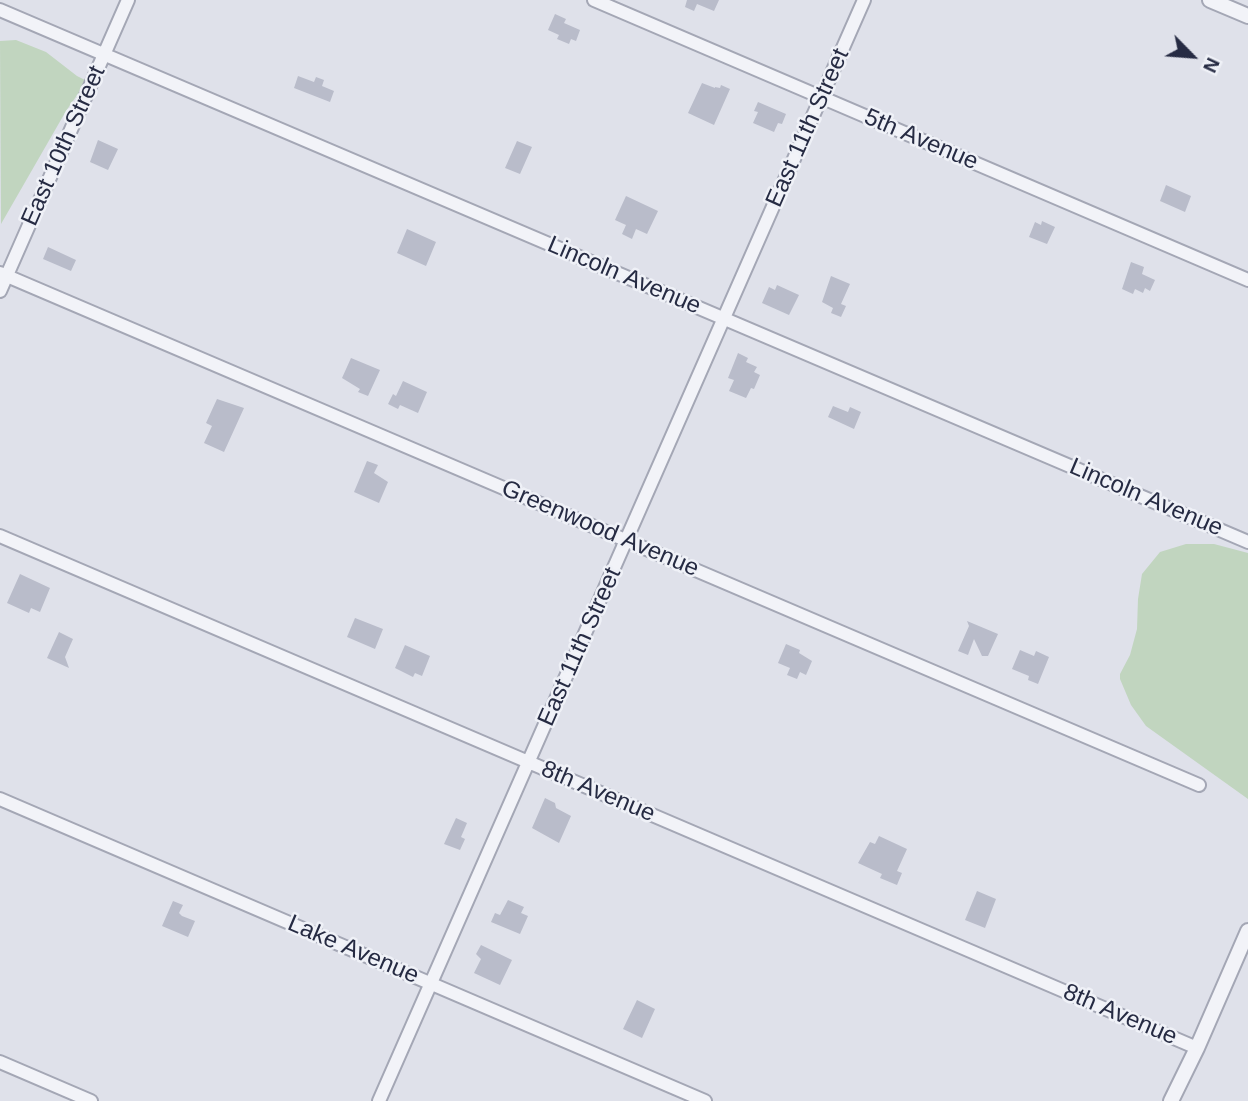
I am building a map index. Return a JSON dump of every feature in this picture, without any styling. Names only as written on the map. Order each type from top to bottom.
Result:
[{"type":"street","name":"East 10th Street","points":[[0,291],[3,275],[128,0]]},
{"type":"street","name":"5th Avenue","points":[[594,0],[1248,280]]},
{"type":"street","name":"East 11th Street","points":[[379,1101],[864,0]]},
{"type":"street","points":[[1210,0],[1248,16]]},
{"type":"street","name":"Lincoln Avenue","points":[[0,10],[1248,542]]},
{"type":"street","name":"Greenwood Avenue","points":[[3,275],[1199,785]]},
{"type":"street","name":"8th Avenue","points":[[0,536],[1197,1048]]},
{"type":"street","name":"Lake Avenue","points":[[0,799],[705,1101]]},
{"type":"street","points":[[1171,1101],[1248,931]]},
{"type":"street","points":[[0,1062],[91,1101]]},
{"type":"green space","points":[[16,40],[46,52],[87,81],[66,111],[1,224],[0,41]]},
{"type":"green space","points":[[1186,544],[1214,544],[1248,553],[1248,799],[1146,726],[1131,705],[1120,679],[1137,629],[1142,574],[1160,552]]},
{"type":"building","points":[[687,0],[719,0],[714,11],[697,4],[694,11],[685,7]]},
{"type":"building","points":[[555,14],[566,19],[564,23],[580,30],[576,41],[571,39],[569,44],[557,39],[559,35],[548,30]]},
{"type":"building","points":[[298,76],[314,82],[316,77],[324,80],[322,86],[334,91],[330,102],[294,88]]},
{"type":"building","points":[[702,83],[715,88],[720,88],[721,85],[730,89],[714,125],[688,113]]},
{"type":"building","points":[[758,102],[786,114],[782,124],[778,123],[774,132],[753,123],[758,112],[754,111]]},
{"type":"building","points":[[98,140],[118,149],[108,170],[90,162]]},
{"type":"building","points":[[517,141],[532,147],[520,174],[505,168]]},
{"type":"building","points":[[1166,185],[1191,196],[1185,212],[1160,201]]},
{"type":"building","points":[[626,196],[658,211],[647,234],[636,229],[632,239],[622,234],[626,225],[615,220]]},
{"type":"building","points":[[1042,221],[1055,227],[1047,244],[1029,237],[1035,222],[1041,225]]},
{"type":"building","points":[[407,229],[436,242],[426,266],[397,253]]},
{"type":"building","points":[[48,247],[76,260],[71,271],[43,259]]},
{"type":"building","points":[[1131,262],[1144,267],[1142,274],[1155,280],[1150,291],[1145,288],[1143,293],[1135,289],[1133,294],[1122,289]]},
{"type":"building","points":[[831,276],[850,284],[841,304],[846,306],[841,317],[831,313],[833,308],[822,302]]},
{"type":"building","points":[[777,285],[799,295],[789,315],[762,303],[769,287],[775,290]]},
{"type":"building","points":[[738,353],[748,358],[746,362],[757,367],[754,372],[760,375],[754,389],[751,388],[746,398],[729,391],[734,380],[728,378]]},
{"type":"building","points":[[351,358],[380,370],[368,396],[358,392],[360,389],[342,378]]},
{"type":"building","points":[[403,381],[427,392],[418,413],[400,405],[398,409],[388,404],[393,394],[396,396]]},
{"type":"building","points":[[217,399],[244,408],[224,452],[204,443],[212,426],[206,423]]},
{"type":"building","points":[[833,406],[848,412],[850,407],[861,412],[854,429],[828,417]]},
{"type":"building","points":[[367,461],[378,465],[374,473],[388,482],[379,503],[354,492]]},
{"type":"building","points":[[20,574],[50,588],[40,612],[31,608],[29,613],[7,603]]},
{"type":"building","points":[[355,618],[383,629],[375,649],[347,637]]},
{"type":"building","points":[[967,621],[998,634],[988,656],[982,656],[974,639],[968,655],[958,651],[969,626]]},
{"type":"building","points":[[59,632],[73,639],[65,657],[69,668],[47,658]]},
{"type":"building","points":[[786,644],[800,650],[799,653],[812,661],[806,675],[800,672],[797,679],[787,675],[790,668],[778,663]]},
{"type":"building","points":[[405,645],[430,656],[422,676],[415,673],[413,677],[395,668]]},
{"type":"building","points":[[1020,650],[1034,656],[1036,651],[1049,657],[1038,684],[1028,680],[1029,676],[1012,669]]},
{"type":"building","points":[[545,798],[571,816],[559,843],[532,828]]},
{"type":"building","points":[[456,818],[467,823],[461,837],[465,839],[460,850],[444,844]]},
{"type":"building","points":[[879,836],[907,849],[897,871],[902,873],[897,885],[880,878],[882,874],[858,863],[870,842],[875,844]]},
{"type":"building","points":[[977,891],[996,899],[985,928],[965,920]]},
{"type":"building","points":[[508,900],[524,907],[521,913],[528,916],[520,934],[491,922],[495,913],[500,915]]},
{"type":"building","points":[[173,901],[183,905],[179,913],[182,916],[195,921],[188,937],[162,926]]},
{"type":"building","points":[[481,945],[512,960],[500,985],[474,973],[481,959],[476,954]]},
{"type":"building","points":[[637,1000],[655,1009],[642,1038],[623,1029]]}]
